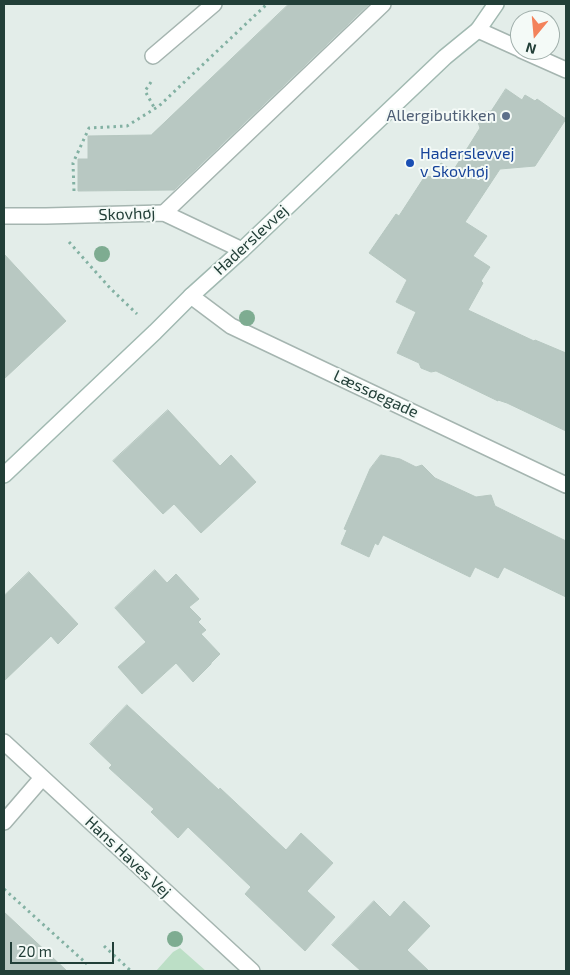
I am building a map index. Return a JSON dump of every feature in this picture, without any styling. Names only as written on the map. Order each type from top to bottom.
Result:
[{"type":"street","points":[[153,56],[214,4]]},
{"type":"street","points":[[164,213],[383,4]]},
{"type":"street","name":"Haderslevvej","points":[[4,475],[445,57],[478,30],[496,4]]},
{"type":"street","points":[[478,30],[510,45]]},
{"type":"street","points":[[544,60],[566,70]]},
{"type":"street","name":"Skovhøj","points":[[4,216],[164,213],[242,250]]},
{"type":"street","name":"Læssøegade","points":[[191,296],[232,326],[566,485]]},
{"type":"street","name":"Hans Haves Vej","points":[[4,742],[252,971]]},
{"type":"street","points":[[4,822],[42,778]]},
{"type":"path","points":[[75,216],[73,162],[89,128],[127,126],[160,106],[267,4]]},
{"type":"path","points":[[46,216],[110,288],[155,332]]},
{"type":"path","points":[[4,889],[87,964]]},
{"type":"path","points":[[104,946],[131,971]]},
{"type":"green space","points":[[180,948],[206,971],[156,971],[173,952]]},
{"type":"building","points":[[289,4],[369,4],[174,190],[78,191],[78,159],[88,159],[88,136],[151,135]]},
{"type":"building","points":[[506,89],[522,100],[525,95],[535,101],[537,99],[566,119],[535,166],[500,169],[465,222],[487,236],[473,256],[490,267],[481,281],[483,283],[468,310],[534,341],[566,353],[566,431],[436,371],[431,372],[421,368],[419,363],[397,353],[416,312],[396,302],[407,280],[369,253],[396,214],[399,216],[425,176],[432,177],[441,163],[453,171],[480,128],[475,113],[491,111]]},
{"type":"building","points":[[4,254],[66,321],[4,379]]},
{"type":"building","points":[[168,410],[220,466],[231,455],[256,482],[201,533],[174,504],[163,514],[113,461]]},
{"type":"building","points":[[381,455],[400,459],[416,467],[422,465],[435,478],[476,497],[491,495],[495,506],[566,541],[566,597],[504,567],[498,578],[475,567],[470,577],[383,535],[378,545],[375,543],[369,557],[341,544],[347,530],[344,529],[370,469]]},
{"type":"building","points":[[155,570],[167,583],[176,574],[199,599],[189,607],[201,619],[198,622],[206,630],[201,634],[220,654],[193,682],[176,663],[142,694],[118,667],[146,642],[115,608]]},
{"type":"building","points":[[29,572],[78,624],[58,644],[51,636],[4,681],[4,596]]},
{"type":"building","points":[[127,705],[286,850],[301,833],[333,863],[307,891],[335,917],[305,951],[245,894],[251,887],[188,827],[178,838],[151,812],[154,809],[109,768],[112,765],[90,744]]},
{"type":"building","points":[[374,901],[390,917],[404,901],[430,926],[407,950],[429,971],[361,971],[332,945]]},
{"type":"building","points":[[4,912],[67,971],[4,971]]},
{"type":"place","name":"Allergibutikken","points":[[506,116]]},
{"type":"place","name":"Haderslevvej v Skovhøj","points":[[410,163]]}]
